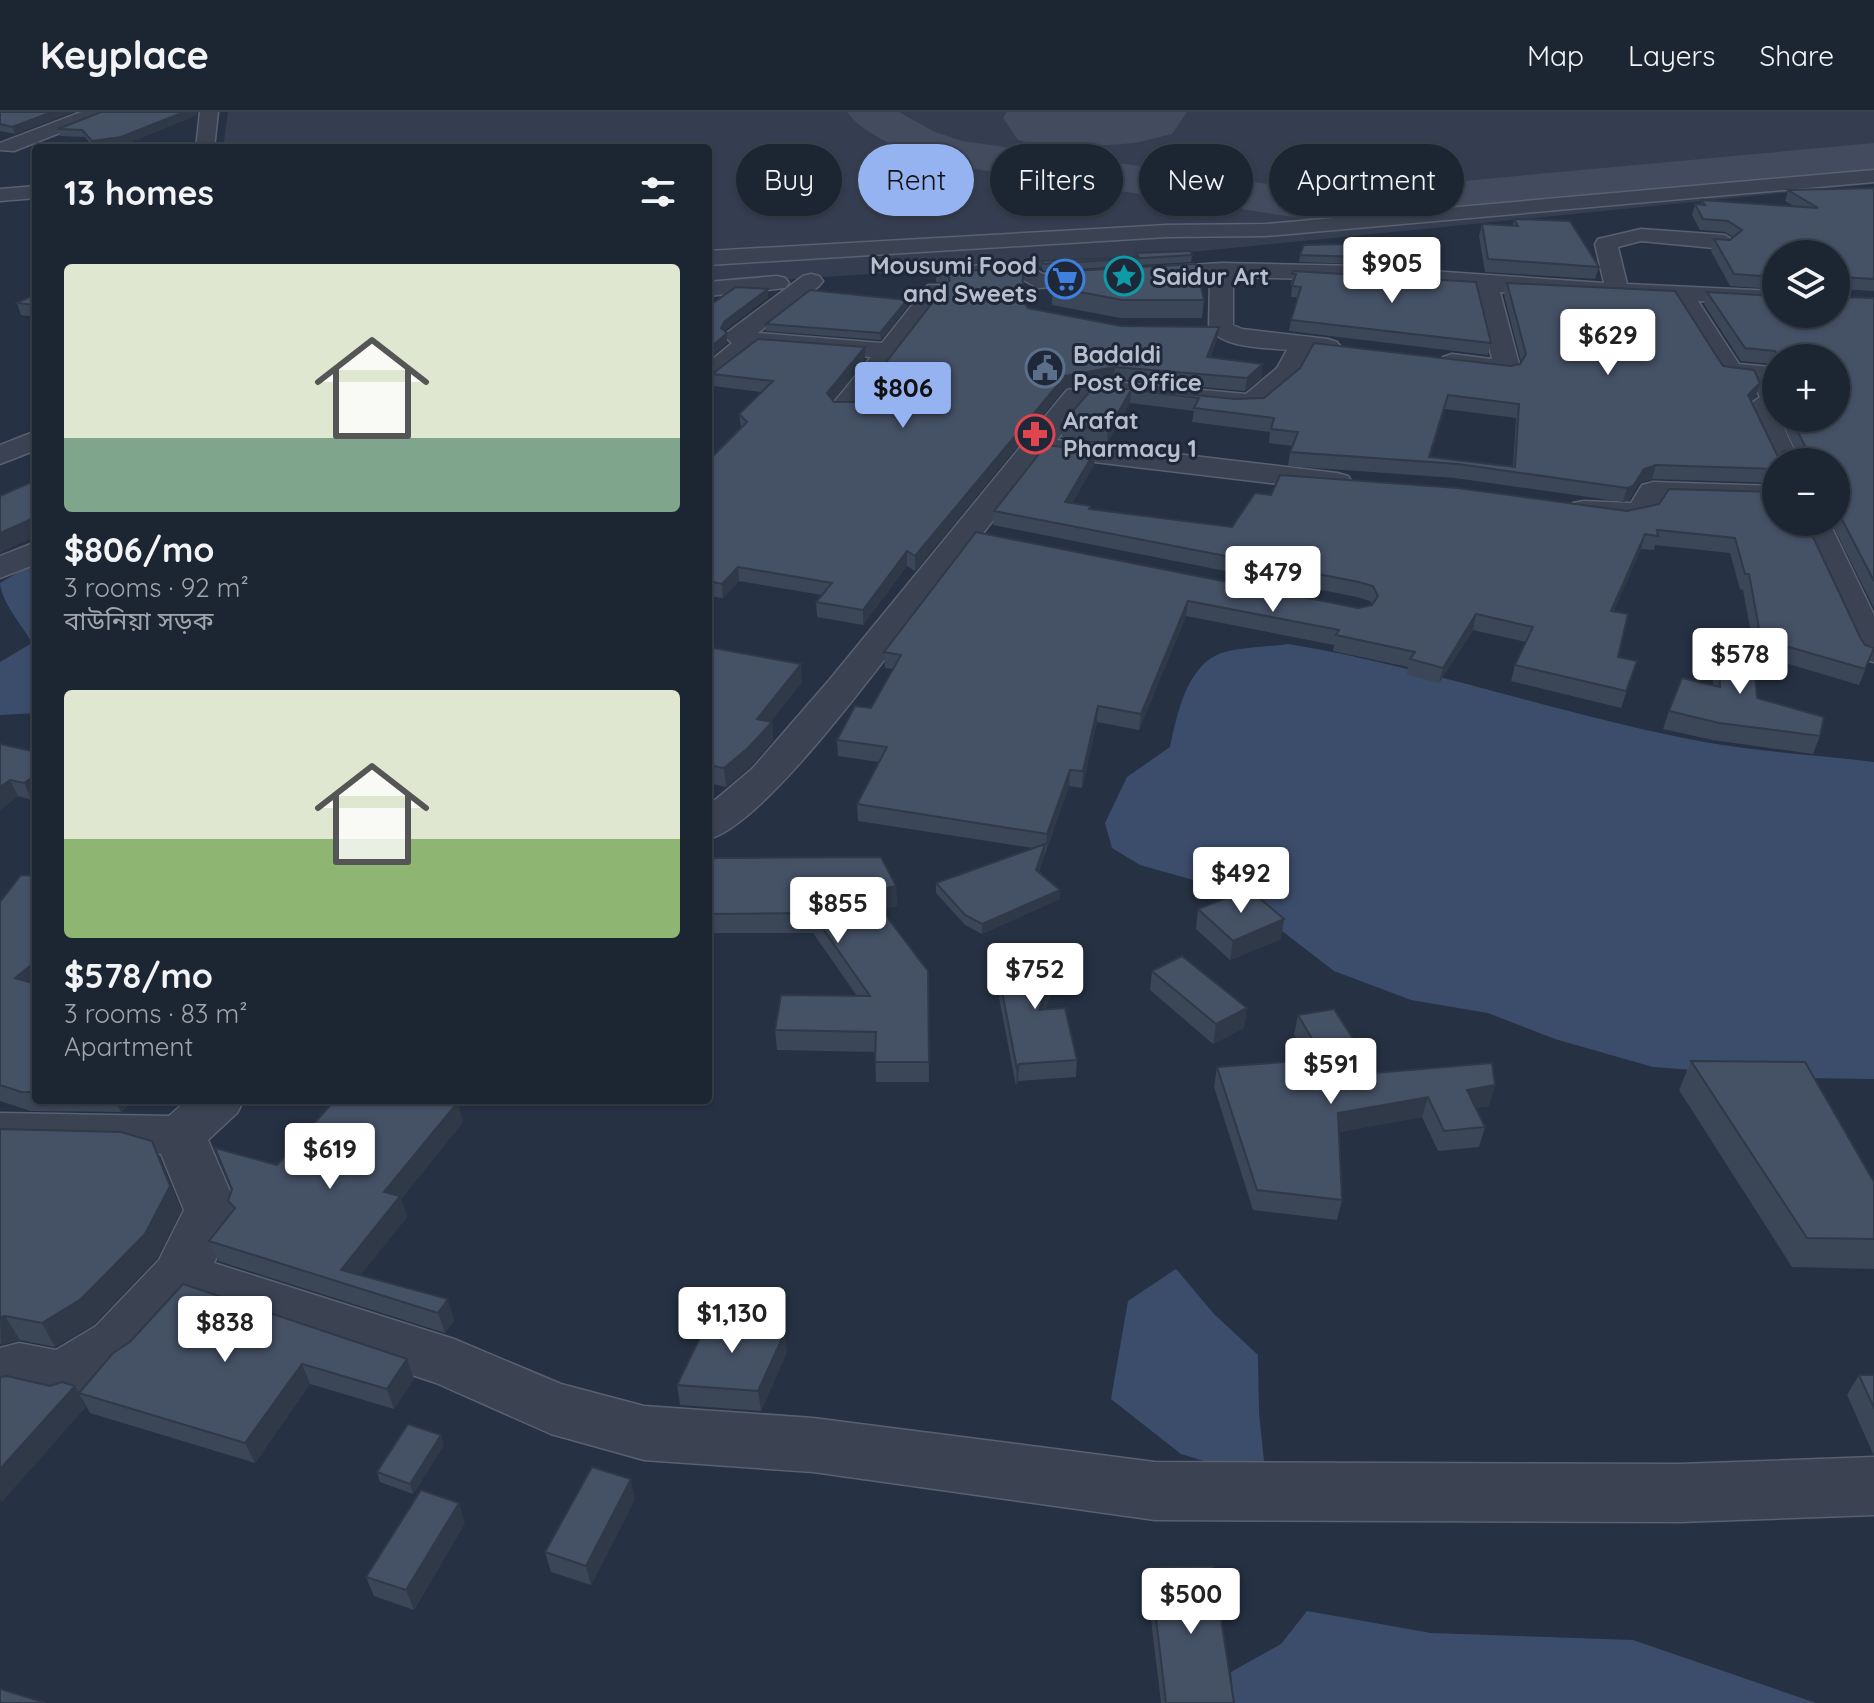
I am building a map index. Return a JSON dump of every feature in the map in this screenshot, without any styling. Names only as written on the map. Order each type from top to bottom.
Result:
[{"type":"street","points":[[7,147],[97,112]]},
{"type":"street","points":[[205,144],[209,112]]},
{"type":"street","points":[[712,258],[1167,231],[1266,230],[1874,176]]},
{"type":"street","points":[[845,406],[889,351],[926,282],[1030,275],[1874,189]]},
{"type":"street","points":[[0,195],[32,192]]},
{"type":"street","points":[[1616,289],[1614,267],[1606,244],[1641,235],[1725,242]]},
{"type":"street","points":[[1030,275],[1222,270],[1425,277],[1486,284],[1762,297]]},
{"type":"street","points":[[1221,328],[1222,270]]},
{"type":"street","points":[[712,824],[766,777],[981,536],[1034,446],[1077,396],[1088,392],[1122,391],[1243,402],[1259,399],[1287,373],[1294,343],[1285,307],[1285,272]]},
{"type":"street","points":[[1030,275],[1037,312]]},
{"type":"street","points":[[712,289],[819,280],[737,337],[889,351]]},
{"type":"street","points":[[1428,359],[1507,368],[1486,284]]},
{"type":"street","points":[[1680,292],[1731,371],[1762,373],[1775,400],[1760,407],[1779,448]]},
{"type":"street","points":[[1192,328],[1221,328],[1236,336],[1350,350]]},
{"type":"street","points":[[712,373],[752,340]]},
{"type":"street","points":[[0,455],[32,442]]},
{"type":"street","points":[[1034,446],[1304,480],[1364,484]]},
{"type":"street","points":[[1557,505],[1623,514],[1643,509],[1653,491],[1762,495]]},
{"type":"street","points":[[1820,536],[1874,651]]},
{"type":"street","points":[[0,568],[32,554]]},
{"type":"street","points":[[0,1132],[109,1132],[200,1118],[211,1210],[180,1275],[117,1343],[62,1377],[19,1368],[0,1373]]},
{"type":"street","points":[[180,1275],[454,1364],[551,1408],[644,1433],[813,1445],[1155,1491],[1680,1493],[1874,1486]]},
{"type":"shaded area","points":[[228,112],[1874,112],[1874,184],[1021,269],[1019,264],[712,285],[712,144],[224,144]]},
{"type":"shaded area","points":[[32,564],[32,643],[8,606],[0,583]]},
{"type":"shaded area","points":[[32,643],[32,713],[0,715],[0,662]]},
{"type":"shaded area","points":[[1288,644],[1393,665],[1600,719],[1704,742],[1874,762],[1874,1079],[1802,1078],[1653,1067],[1555,1039],[1488,1013],[1411,1000],[1334,971],[1229,890],[1140,865],[1112,848],[1105,823],[1127,777],[1170,747],[1186,691],[1201,667],[1225,652]]},
{"type":"shaded area","points":[[1176,1269],[1214,1314],[1258,1355],[1259,1413],[1266,1480],[1181,1454],[1111,1399],[1128,1301]]},
{"type":"shaded area","points":[[1307,1611],[1431,1633],[1633,1640],[1816,1703],[1234,1703],[1231,1672],[1281,1644]]},
{"type":"building","points":[[0,112],[52,112],[12,127],[0,124]]},
{"type":"building","points":[[101,112],[184,112],[121,137],[92,141],[82,130],[58,129]]},
{"type":"building","points":[[1874,188],[1874,279],[1850,278],[1850,240],[1762,240],[1762,276],[1734,274],[1714,239],[1730,240],[1742,230],[1728,221],[1703,219],[1695,204],[1705,205],[1702,200],[1818,208],[1788,190]]},
{"type":"building","points":[[1514,219],[1570,221],[1599,267],[1488,259],[1482,224],[1518,226]]},
{"type":"building","points":[[1350,244],[1348,256],[1387,258],[1300,255],[1304,245]]},
{"type":"building","points":[[1191,251],[1192,255],[1044,264],[1042,261],[1139,257],[1136,253]]},
{"type":"building","points":[[1196,264],[1204,300],[1122,300],[1053,287],[1053,272]]},
{"type":"building","points":[[937,265],[954,266],[966,271],[1015,268],[1023,273],[1022,300],[1028,308],[1121,326],[1219,327],[1207,357],[1263,364],[1247,378],[1115,367],[1065,376],[915,556],[907,551],[863,610],[816,602],[832,583],[738,567],[722,584],[712,582],[712,457],[747,422],[739,414],[773,381],[712,374],[758,339],[865,347],[827,393],[834,402],[855,402],[950,280],[946,272],[936,271]]},
{"type":"building","points":[[1293,271],[1476,282],[1491,343],[1291,320],[1301,287],[1292,286],[1296,274],[1292,274]]},
{"type":"building","points":[[1507,283],[1675,291],[1723,366],[1754,370],[1760,383],[1748,395],[1762,424],[1762,432],[1766,432],[1774,448],[1762,448],[1762,469],[1656,465],[1644,469],[1633,486],[1627,488],[1458,464],[1290,452],[1298,432],[1271,429],[1274,418],[1194,408],[1199,398],[1131,390],[1108,430],[1062,424],[1090,391],[1096,389],[1138,389],[1234,399],[1264,398],[1300,368],[1314,343],[1510,366],[1520,364],[1526,354]],"holes":[[[1448,395],[1519,404],[1515,467],[1429,457]]]},
{"type":"building","points":[[736,287],[768,289],[725,321],[721,328],[727,333],[712,346],[712,304]]},
{"type":"building","points":[[810,290],[907,300],[880,333],[766,324]]},
{"type":"building","points":[[1707,292],[1762,295],[1762,328],[1850,328],[1850,297],[1874,298],[1874,581],[1850,535],[1850,448],[1806,448],[1798,432],[1850,432],[1850,344],[1762,344],[1762,350],[1745,348]]},
{"type":"building","points":[[32,296],[32,305],[17,303]]},
{"type":"building","points":[[1046,445],[1095,451],[1065,502],[1091,506],[1089,509],[1232,527],[1255,493],[1271,495],[1280,475],[1458,488],[1627,511],[1659,504],[1669,489],[1762,492],[1762,536],[1813,536],[1860,637],[1865,645],[1874,648],[1865,669],[1761,639],[1749,574],[1745,574],[1735,538],[1657,530],[1658,536],[1645,534],[1611,611],[1628,614],[1618,657],[1637,661],[1626,691],[1515,665],[1533,627],[1476,614],[1443,668],[1410,659],[1415,652],[1336,635],[1339,630],[1188,601],[1141,714],[1098,706],[1083,771],[1070,770],[1047,834],[857,804],[887,747],[837,740],[855,706],[871,708],[901,655],[884,652],[976,532],[1358,608],[1372,605],[1378,596],[1373,586],[1359,582],[994,511]]},
{"type":"building","points":[[32,482],[32,519],[0,533],[0,496]]},
{"type":"building","points":[[1717,634],[1752,640],[1757,698],[1824,717],[1820,736],[1719,723],[1669,711],[1682,678],[1720,687]]},
{"type":"building","points":[[712,648],[801,664],[757,719],[772,722],[724,768],[712,766]]},
{"type":"building","points":[[0,744],[32,751],[32,778],[24,783],[10,780],[0,787]]},
{"type":"building","points":[[1045,844],[1036,870],[1060,890],[982,924],[965,915],[936,883]]},
{"type":"building","points":[[881,857],[896,886],[868,892],[928,971],[929,1062],[875,1062],[876,1032],[775,1030],[781,995],[870,996],[812,913],[712,914],[712,858]]},
{"type":"building","points":[[21,875],[32,876],[32,964],[15,978],[32,983],[32,1092],[0,1085],[0,902]]},
{"type":"building","points":[[1249,889],[1284,919],[1233,941],[1198,909]]},
{"type":"building","points":[[1014,949],[1059,958],[1039,1010],[1065,1008],[1077,1060],[1019,1064],[1017,1069],[1000,981]]},
{"type":"building","points":[[1182,956],[1247,1008],[1216,1024],[1152,971]]},
{"type":"building","points":[[1334,1009],[1375,1073],[1492,1063],[1495,1085],[1467,1090],[1485,1127],[1444,1131],[1428,1097],[1338,1113],[1342,1200],[1257,1190],[1217,1067],[1324,1059],[1298,1015]]},
{"type":"building","points":[[1691,1061],[1805,1062],[1874,1182],[1874,1239],[1807,1238]]},
{"type":"building","points":[[331,1104],[456,1104],[384,1192],[400,1196],[341,1270],[448,1299],[438,1313],[209,1241],[235,1208],[228,1201],[232,1189],[215,1148],[277,1165]]},
{"type":"building","points":[[0,1129],[121,1132],[152,1141],[170,1186],[145,1234],[81,1299],[42,1323],[0,1317]]},
{"type":"building","points":[[183,1284],[407,1359],[387,1389],[302,1364],[245,1443],[79,1393],[113,1353],[130,1342]]},
{"type":"building","points":[[712,1313],[785,1332],[758,1391],[677,1385]]},
{"type":"building","points":[[1859,1375],[1874,1375],[1874,1408]]},
{"type":"building","points":[[0,1377],[50,1386],[62,1382],[75,1386],[0,1469]]},
{"type":"building","points":[[408,1424],[441,1435],[410,1484],[377,1472]]},
{"type":"building","points":[[592,1467],[631,1479],[586,1566],[545,1552]]},
{"type":"building","points":[[421,1490],[459,1503],[406,1590],[366,1577]]},
{"type":"building","points":[[1213,1566],[1234,1703],[1166,1703],[1150,1567]]},
{"type":"building","points":[[0,1689],[46,1703],[0,1703]]},
{"type":"taxiway","points":[[868,112],[920,141],[955,153],[1333,208],[1874,156]]},
{"type":"runway","points":[[1055,118],[1135,112]]},
{"type":"place","name":"Saidur Art","points":[[1124,276]]},
{"type":"place","name":"Mousumi Food and Sweets","points":[[1065,279]]},
{"type":"place","name":"Badaldi Post Office","points":[[1045,368]]},
{"type":"place","name":"Arafat Pharmacy 1","points":[[1035,434]]}]
